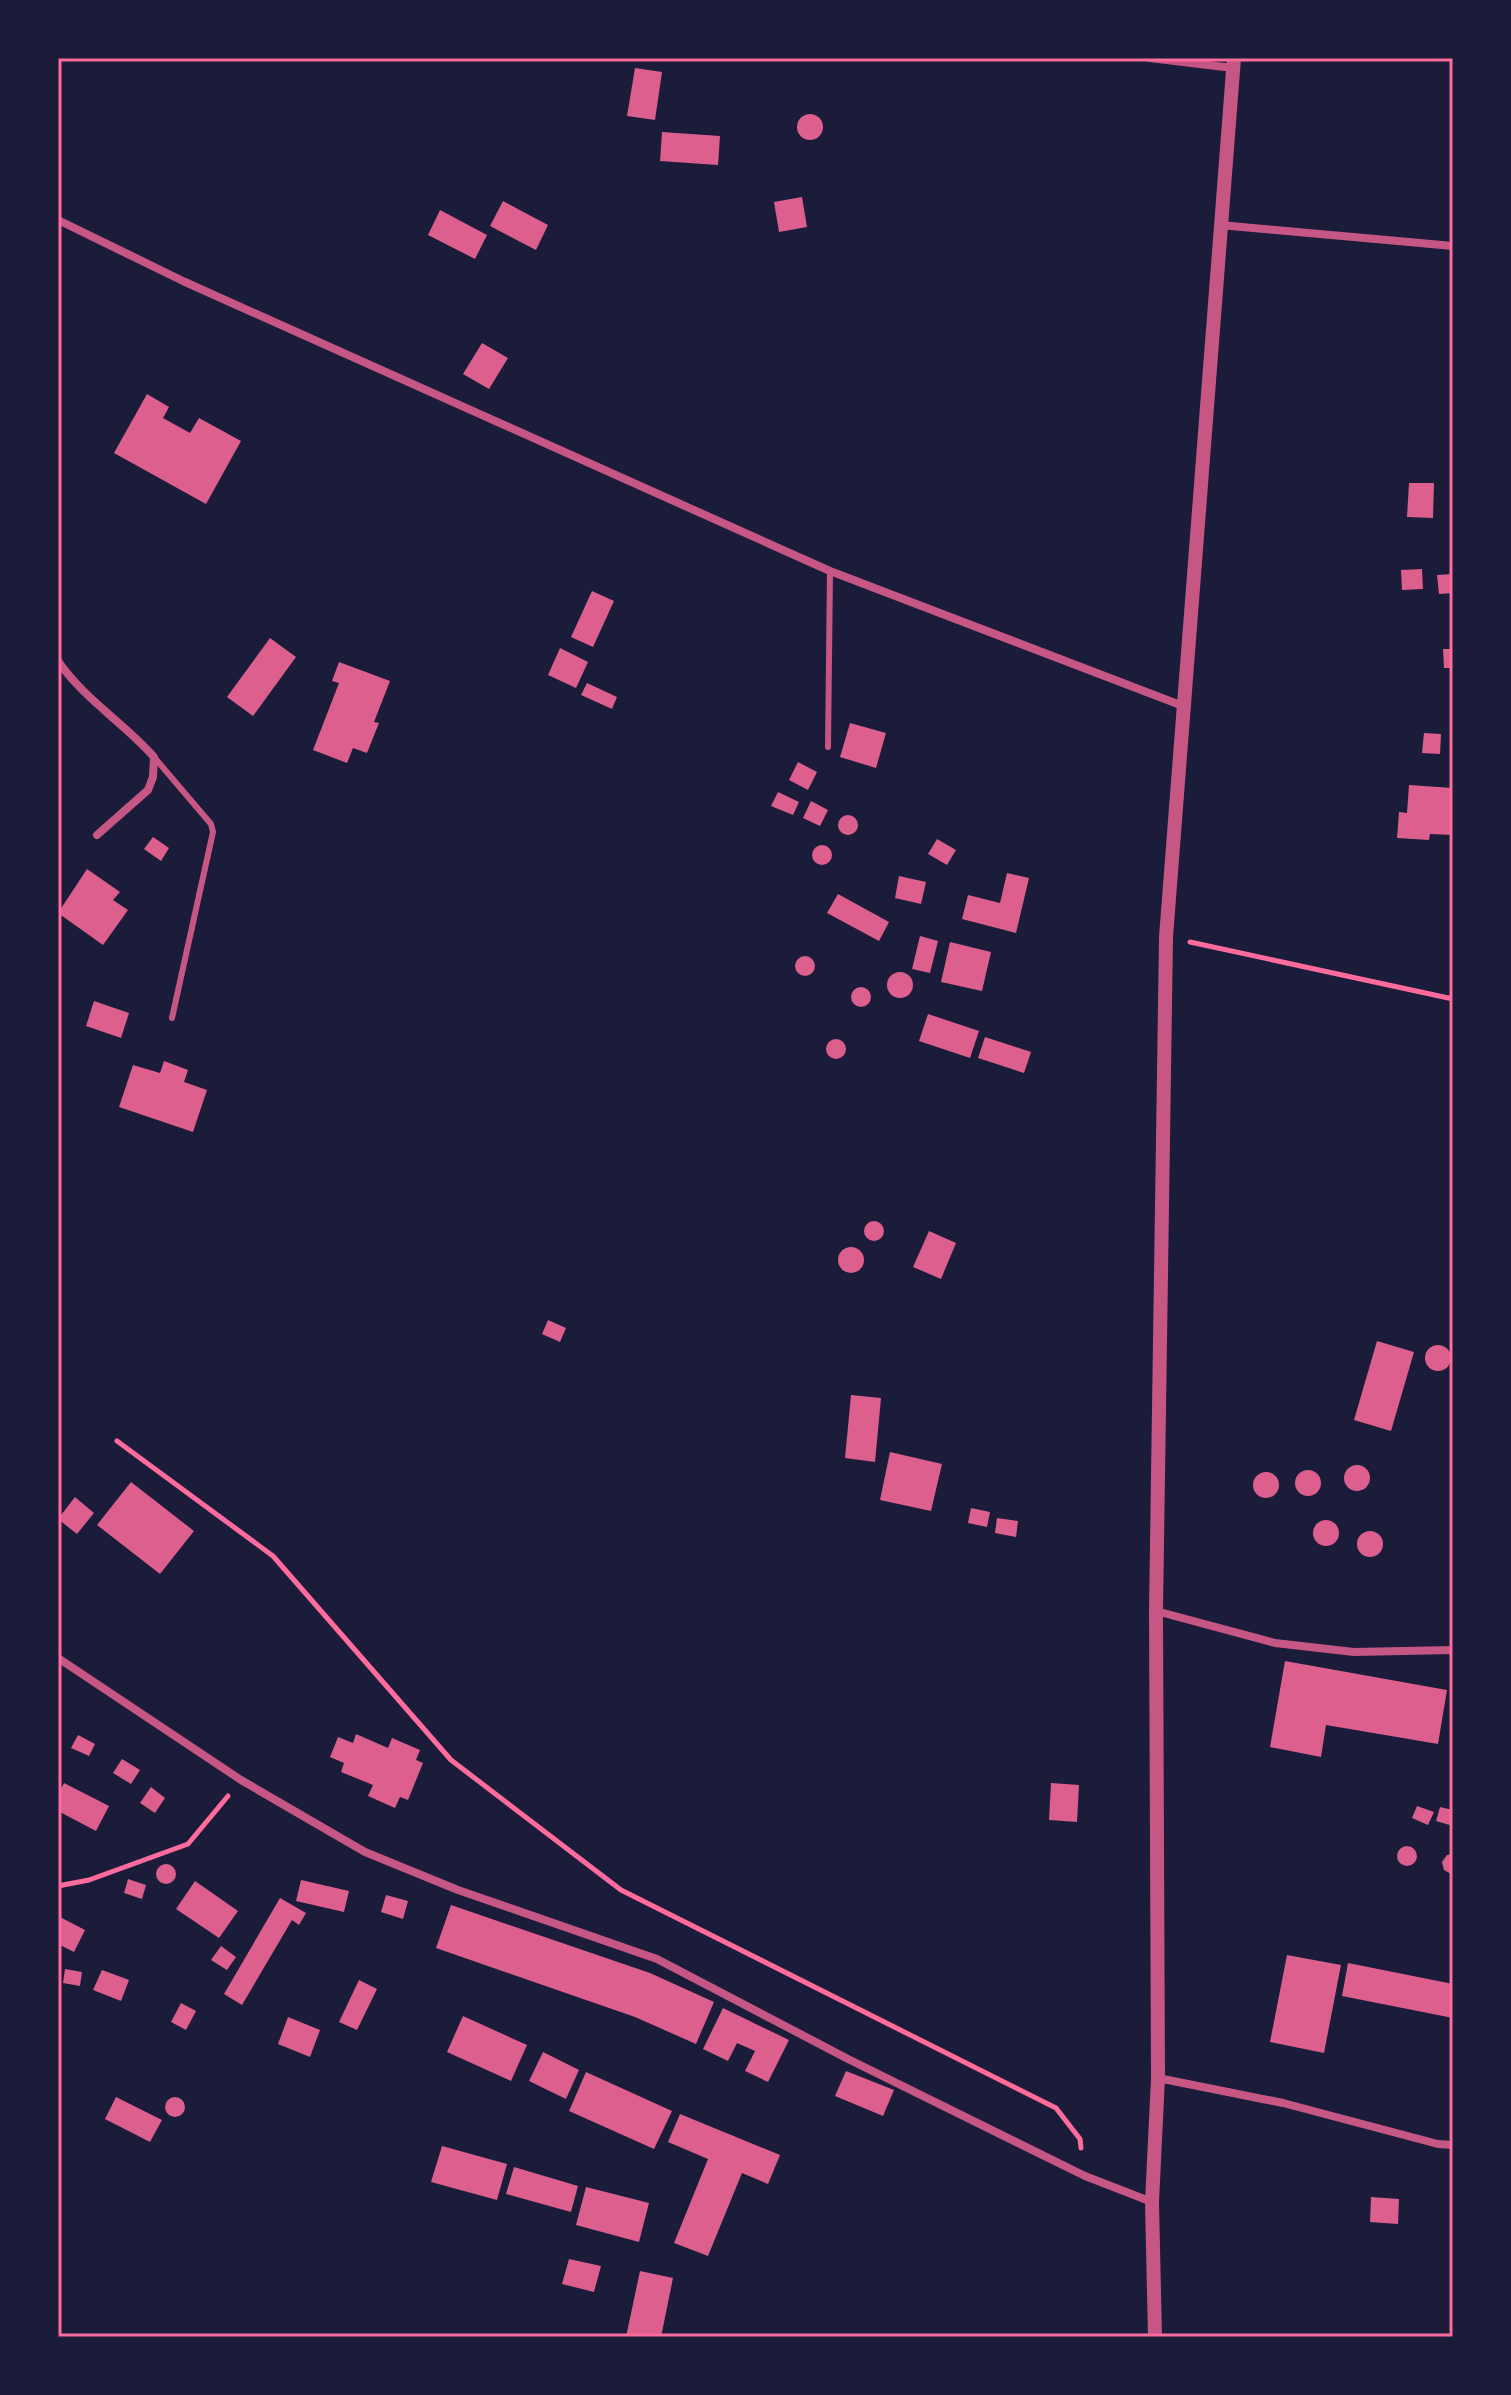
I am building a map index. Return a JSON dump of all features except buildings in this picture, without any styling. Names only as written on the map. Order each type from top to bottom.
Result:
[{"type":"street","points":[[1150,58],[1233,63],[1166,937],[1156,1611],[1158,2078],[1152,2202],[1155,2337]]},
{"type":"street","points":[[58,220],[185,282],[830,571],[1183,706]]},
{"type":"street","points":[[1220,225],[1453,246]]},
{"type":"street","points":[[58,661],[70,678],[139,739],[154,757],[153,777],[148,790],[97,835]]},
{"type":"street","points":[[1156,1611],[1275,1643],[1354,1652],[1453,1650]]},
{"type":"street","points":[[58,1658],[241,1780],[365,1852],[458,1890],[657,1959],[848,2059],[1085,2176],[1152,2202]]},
{"type":"street","points":[[1158,2078],[1283,2103],[1438,2144],[1453,2145]]},
{"type":"lane","points":[[828,747],[830,571]]},
{"type":"lane","points":[[154,757],[211,824],[213,832],[172,1018]]},
{"type":"path","points":[[1166,937],[1453,999]]},
{"type":"path","points":[[117,1441],[273,1556],[451,1760],[609,1881],[621,1890],[1056,2108],[1080,2139],[1085,2176]]},
{"type":"path","points":[[58,1886],[89,1880],[188,1844],[241,1780]]}]
